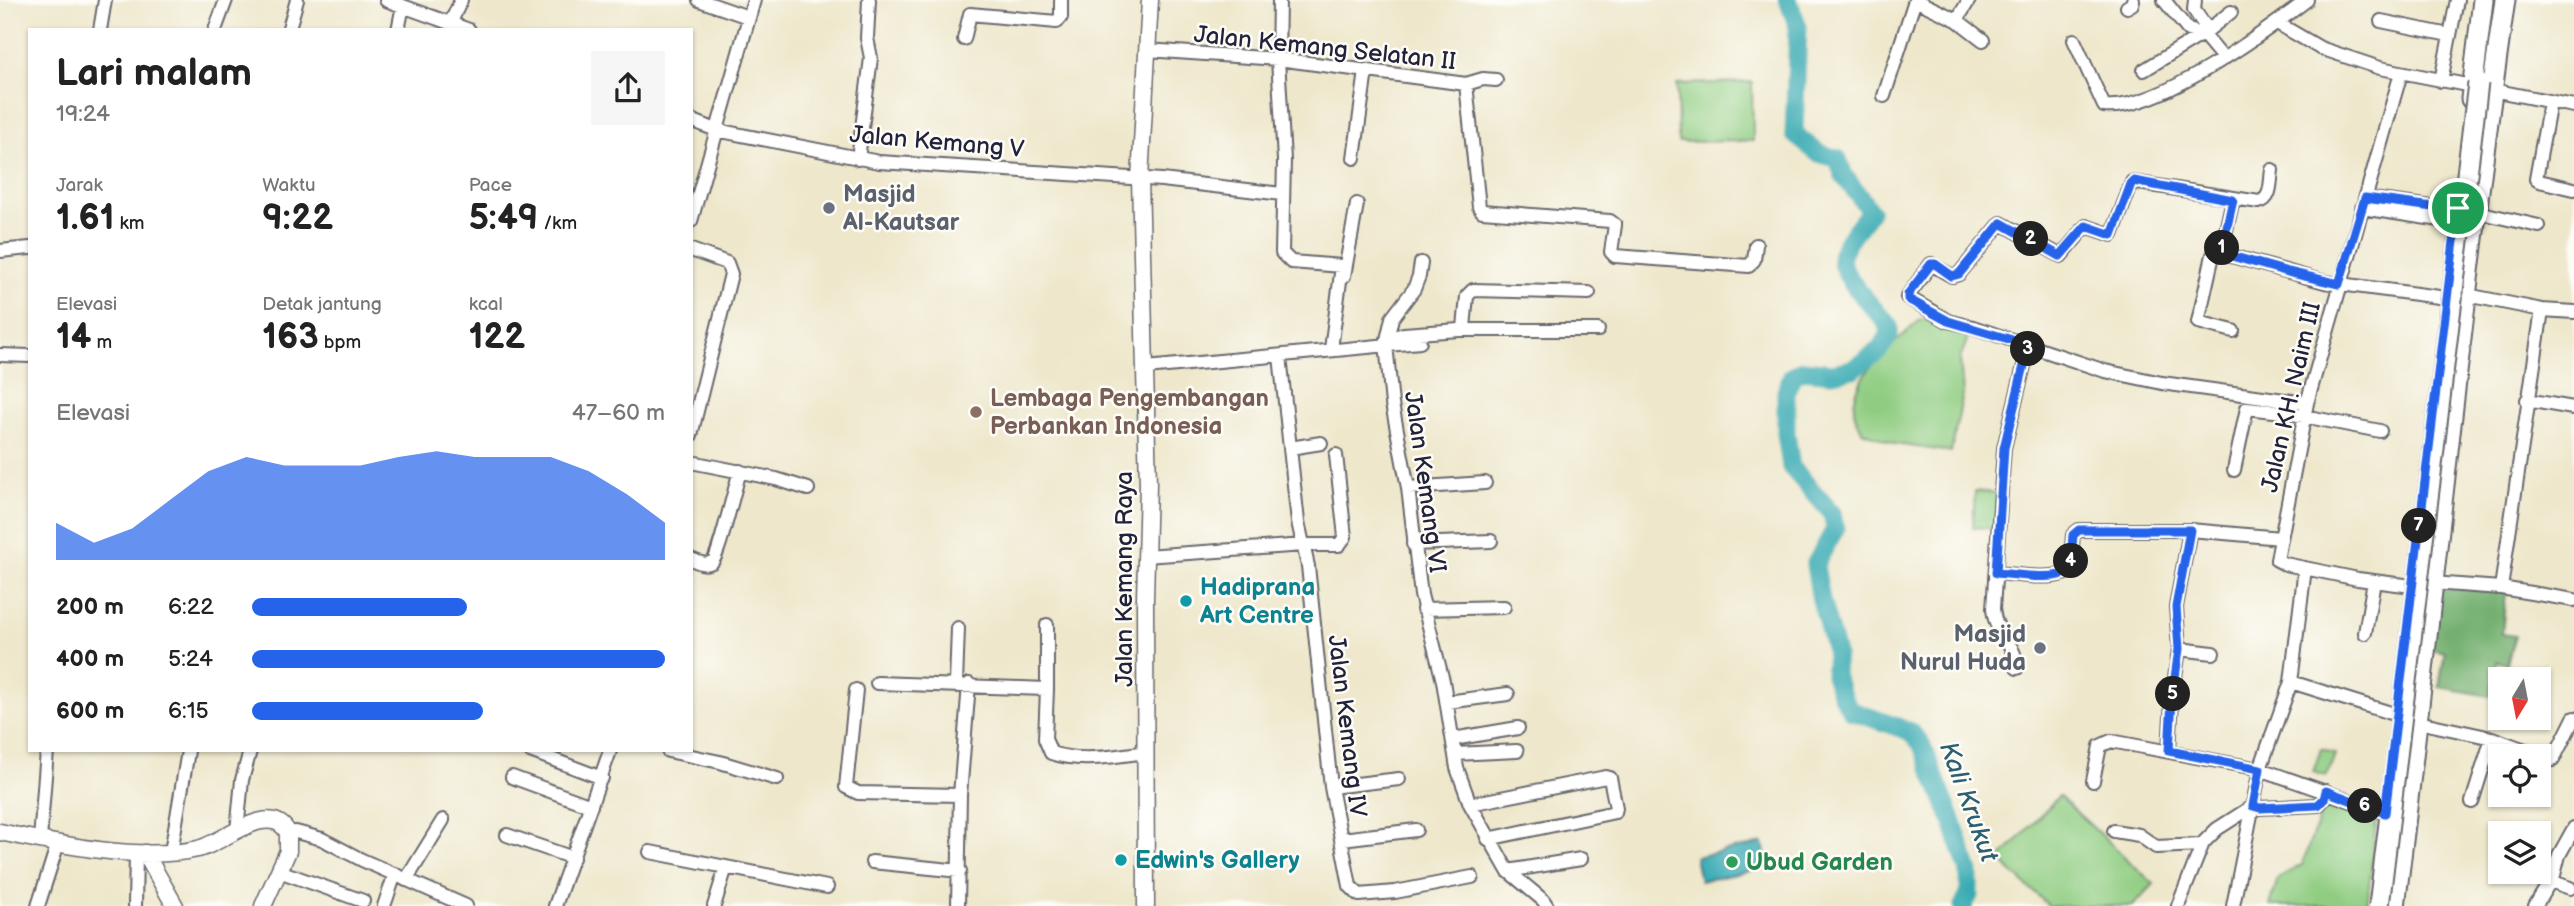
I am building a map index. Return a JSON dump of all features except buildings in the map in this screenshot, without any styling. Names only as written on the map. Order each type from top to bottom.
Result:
[{"type":"main road","points":[[2395,906],[2477,212],[2483,0]]},
{"type":"main road","points":[[2377,906],[2489,0]]},
{"type":"main road","points":[[2390,906],[2444,420],[2497,0]]},
{"type":"main road","points":[[2377,906],[2385,813],[2456,217],[2482,88],[2505,0]]},
{"type":"street","points":[[100,28],[105,0]]},
{"type":"street","points":[[216,28],[226,0]]},
{"type":"street","points":[[289,28],[297,0]]},
{"type":"street","points":[[386,0],[464,28]]},
{"type":"street","points":[[451,22],[461,0]]},
{"type":"street","points":[[699,0],[748,17]]},
{"type":"street","points":[[693,214],[754,0]]},
{"type":"street","points":[[858,159],[871,58],[867,38],[869,0]]},
{"type":"street","points":[[964,39],[967,20],[972,13],[1057,22],[1060,18],[1061,0]]},
{"type":"street","name":"Jalan Kemang Raya","points":[[1146,906],[1145,556],[1148,484],[1140,179],[1150,0]]},
{"type":"street","points":[[1279,0],[1278,59],[1284,160],[1282,253],[1291,262],[1342,266],[1332,349]]},
{"type":"street","points":[[1884,96],[1915,0],[1957,20],[1983,40]]},
{"type":"street","points":[[1957,20],[1969,0]]},
{"type":"street","points":[[2164,0],[2188,30],[2205,32]]},
{"type":"street","points":[[2195,0],[2194,10],[2223,58]]},
{"type":"street","points":[[2074,40],[2100,101],[2104,106],[2109,106],[2143,99],[2168,88],[2223,58],[2307,0]]},
{"type":"street","points":[[2441,81],[2457,0]]},
{"type":"street","points":[[398,28],[403,6]]},
{"type":"street","points":[[2144,70],[2205,32],[2231,12]]},
{"type":"street","points":[[2381,21],[2449,35]]},
{"type":"street","points":[[2277,23],[2320,48],[2401,73],[2574,106]]},
{"type":"street","name":"Jalan Kemang Selatan II","points":[[1147,50],[1278,59],[1466,84],[1473,165],[1479,207],[1482,211],[1612,221],[1615,227],[1611,252],[1615,256],[1749,266],[1754,260],[1756,246]]},
{"type":"street","points":[[1354,158],[1366,71]]},
{"type":"street","name":"Jalan KH. Naim III","points":[[2305,568],[2277,560],[2307,403],[2401,73]]},
{"type":"street","points":[[1466,84],[1483,79],[1496,80]]},
{"type":"street","points":[[2550,102],[2536,178],[2574,189]]},
{"type":"street","name":"Jalan Kemang V","points":[[693,121],[716,130],[858,159],[1140,179],[1282,194]]},
{"type":"street","points":[[2272,170],[2268,196],[2265,201],[2259,202],[2233,200],[2134,181],[2112,235],[2086,226],[2062,256],[2001,223],[1959,274],[1952,276],[1931,264],[1908,294],[1908,299],[1948,321],[2133,378],[2307,403]]},
{"type":"street","points":[[2221,253],[2233,200]]},
{"type":"street","points":[[2364,203],[2447,221],[2456,217]]},
{"type":"street","points":[[1332,349],[1357,204]]},
{"type":"street","points":[[2477,212],[2539,226]]},
{"type":"street","points":[[0,251],[28,248]]},
{"type":"street","points":[[693,251],[727,263],[731,274],[693,427]]},
{"type":"street","points":[[2233,331],[2197,322],[2213,255],[2216,253],[2339,284],[2446,298]]},
{"type":"street","points":[[1387,342],[1392,318],[1414,289],[1421,263]]},
{"type":"street","points":[[1459,330],[1465,324],[1467,296],[1474,290],[1589,293]]},
{"type":"street","points":[[2467,295],[2542,310],[2574,312]]},
{"type":"street","points":[[2501,588],[2542,310]]},
{"type":"street","points":[[1387,342],[1404,334],[1459,330],[1598,330]]},
{"type":"street","points":[[1146,368],[1280,356],[1387,342],[1420,342]]},
{"type":"street","name":"Jalan Kemang VI","points":[[1387,342],[1392,404],[1408,488],[1423,609],[1447,702],[1459,775],[1470,804],[1508,871],[1543,900],[1546,906]]},
{"type":"street","points":[[2017,668],[2015,650],[2000,633],[1994,618],[2004,448],[2029,345]]},
{"type":"street","points":[[0,355],[28,356]]},
{"type":"street","name":"Jalan Kemang IV","points":[[1280,356],[1331,787],[1342,839],[1416,830]]},
{"type":"street","points":[[2527,400],[2573,408]]},
{"type":"street","points":[[2234,470],[2246,408],[2380,431]]},
{"type":"street","points":[[1290,448],[1321,443]]},
{"type":"street","points":[[1145,556],[1304,545],[1331,546],[1343,542],[1345,537],[1336,455]]},
{"type":"street","points":[[693,462],[740,471],[808,489]]},
{"type":"street","points":[[693,560],[704,564],[711,563],[718,556],[740,471]]},
{"type":"street","points":[[1408,488],[1485,483]]},
{"type":"street","points":[[1996,573],[2057,576],[2067,573],[2070,570],[2073,535],[2079,530],[2190,530],[2281,538]]},
{"type":"street","points":[[2169,751],[2179,649],[2176,613],[2190,530]]},
{"type":"street","points":[[1413,544],[1491,541]]},
{"type":"street","points":[[2234,906],[2260,769],[2291,682],[2305,568],[2412,586]]},
{"type":"street","points":[[2365,633],[2374,581]]},
{"type":"street","points":[[2432,583],[2501,588],[2574,600]]},
{"type":"street","points":[[1423,609],[1504,607]]},
{"type":"street","points":[[1047,625],[1045,739],[1051,753],[1060,757],[1094,757],[1146,752]]},
{"type":"street","points":[[958,628],[962,684],[958,906]]},
{"type":"street","points":[[2179,649],[2213,653]]},
{"type":"street","points":[[2291,682],[2397,715]]},
{"type":"street","points":[[877,683],[1047,689]]},
{"type":"street","points":[[856,690],[846,787],[858,793],[960,795]]},
{"type":"street","points":[[1447,702],[1508,694]]},
{"type":"street","points":[[2418,722],[2492,738],[2553,760],[2574,718]]},
{"type":"street","points":[[1452,739],[1518,728]]},
{"type":"street","points":[[2472,802],[2492,738]]},
{"type":"street","points":[[2093,781],[2100,746],[2111,741],[2260,769],[2385,813]]},
{"type":"street","points":[[1455,754],[1517,751]]},
{"type":"street","points":[[40,840],[47,752]]},
{"type":"street","points":[[171,852],[188,752]]},
{"type":"street","points":[[237,831],[242,780],[250,752]]},
{"type":"street","points":[[533,752],[602,778]]},
{"type":"street","points":[[555,906],[610,752]]},
{"type":"street","points":[[673,752],[720,762],[777,779]]},
{"type":"street","points":[[512,777],[591,806]]},
{"type":"street","points":[[1470,804],[1504,799],[1545,787],[1610,778],[1615,812],[1488,839]]},
{"type":"street","points":[[1331,787],[1399,779]]},
{"type":"street","points":[[2178,906],[2202,845],[2217,829],[2253,806],[2260,808],[2318,805],[2324,799],[2326,791]]},
{"type":"street","points":[[0,832],[58,843],[140,853],[205,847],[264,820],[279,823],[288,833],[288,851],[263,906]]},
{"type":"street","points":[[384,906],[401,877],[443,820]]},
{"type":"street","points":[[2551,879],[2559,855],[2574,828]]},
{"type":"street","points":[[2114,831],[2139,835],[2156,847],[2202,845]]},
{"type":"street","points":[[288,833],[296,832],[323,839],[466,906]]},
{"type":"street","points":[[508,835],[573,858]]},
{"type":"street","points":[[1342,839],[1350,886],[1352,891],[1359,895],[1395,892],[1472,877]]},
{"type":"street","points":[[38,906],[58,843]]},
{"type":"street","points":[[650,852],[827,887]]},
{"type":"street","points":[[135,906],[140,853]]},
{"type":"street","points":[[140,853],[175,906]]},
{"type":"street","points":[[1508,871],[1581,859]]},
{"type":"street","points":[[872,862],[960,870]]},
{"type":"street","points":[[714,906],[726,867]]},
{"type":"street","points":[[279,871],[363,901]]},
{"type":"street","points":[[2551,881],[2570,888]]},
{"type":"street","points":[[2535,906],[2548,884]]},
{"type":"green space","points":[[1752,82],[1753,141],[1678,142],[1677,84]]},
{"type":"green space","points":[[1921,319],[1970,332],[1960,359],[1963,394],[1951,452],[1895,444],[1862,431],[1854,412],[1856,396],[1868,370]]},
{"type":"green space","points":[[1975,491],[1998,493],[1995,529],[1973,527]]},
{"type":"green space","points":[[2436,585],[2506,592],[2502,634],[2515,636],[2507,664],[2497,661],[2496,667],[2488,667],[2488,696],[2439,687],[2445,652],[2429,649]]},
{"type":"green space","points":[[2321,749],[2335,754],[2327,776],[2313,772]]},
{"type":"green space","points":[[2327,795],[2377,814],[2367,906],[2270,906],[2278,878],[2302,865]]},
{"type":"green space","points":[[2059,796],[2154,884],[2133,906],[2049,906],[1999,860]]},
{"type":"water","name":"Ubud Garden","points":[[1763,843],[1768,868],[1700,881],[1695,857]]},
{"type":"waterway","name":"Kali Krukut","points":[[1788,0],[1798,27],[1794,134],[1818,153],[1838,159],[1844,176],[1870,211],[1847,242],[1842,261],[1858,291],[1889,325],[1889,336],[1878,351],[1853,369],[1832,373],[1803,370],[1792,376],[1786,391],[1786,433],[1791,467],[1832,513],[1835,529],[1815,565],[1821,600],[1836,654],[1834,675],[1844,700],[1852,711],[1909,731],[1921,743],[1952,820],[1969,872],[1969,895],[1963,906]]},
{"type":"place","name":"Masjid Al-Kautsar","points":[[829,208]]},
{"type":"place","name":"Lembaga Pengembangan Perbankan Indonesia","points":[[976,412]]},
{"type":"place","name":"Hadiprana Art Centre","points":[[1186,601]]},
{"type":"place","name":"Masjid Nurul Huda","points":[[2040,648]]},
{"type":"place","name":"Edwin's Gallery","points":[[1121,860]]},
{"type":"place","name":"Ubud Garden","points":[[1732,862]]},
{"type":"route","points":[[2134,181],[2233,200],[2221,253],[2339,284],[2365,198],[2458,208],[2385,813],[2326,791],[2324,799],[2318,805],[2260,808],[2253,806],[2260,769],[2169,751],[2179,649],[2176,607],[2190,530],[2079,530],[2073,535],[2070,570],[2067,573],[2057,576],[1996,573],[2004,448],[2029,345],[1948,321],[1908,299],[1908,294],[1931,264],[1952,276],[1959,274],[2001,223],[2060,256],[2086,226],[2114,234],[2134,181]]}]
